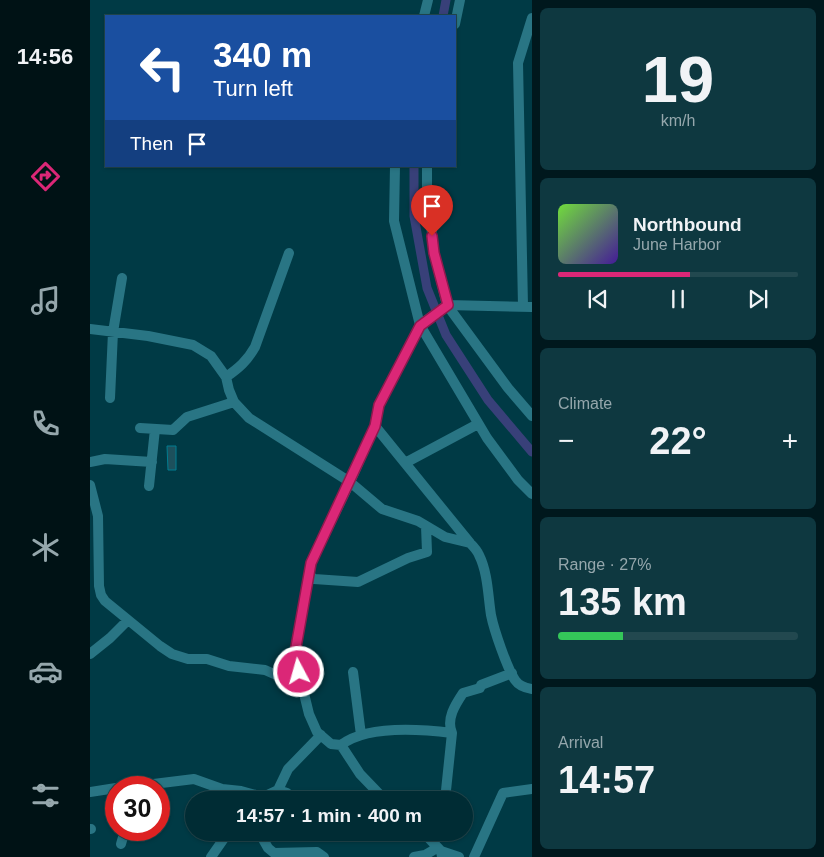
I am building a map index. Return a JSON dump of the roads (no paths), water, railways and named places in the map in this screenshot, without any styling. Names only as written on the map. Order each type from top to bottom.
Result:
[{"type":"street","points":[[424,15],[428,0]]},
{"type":"street","points":[[456,19],[460,0]]},
{"type":"street","points":[[452,733],[419,729],[361,735],[350,738],[340,745],[331,744],[317,732],[309,714],[300,676],[296,647],[311,563],[375,426],[379,405],[424,322],[444,307],[527,307],[518,63],[532,18]]},
{"type":"street","points":[[395,167],[394,221],[424,322],[478,424],[518,480],[532,494]]},
{"type":"street","points":[[427,167],[427,186],[434,253],[444,307],[532,416]]},
{"type":"street","points":[[226,377],[248,360],[255,347],[289,253]]},
{"type":"street","points":[[110,398],[110,331],[122,278]]},
{"type":"street","points":[[90,329],[193,345],[211,356],[226,377],[234,402],[249,418],[350,482],[382,509],[418,522],[445,537],[470,542]]},
{"type":"street","points":[[140,428],[173,430],[188,417],[234,402]]},
{"type":"street","points":[[405,463],[478,424]]},
{"type":"street","points":[[375,426],[480,556],[494,626],[512,674],[516,682],[532,690]]},
{"type":"street","points":[[149,486],[155,428]]},
{"type":"street","points":[[90,462],[105,459],[152,462]]},
{"type":"street","points":[[90,485],[98,516],[98,573],[101,595],[105,601],[160,646],[180,656],[188,659],[206,659],[229,666],[265,670],[274,674],[300,676]]},
{"type":"street","points":[[309,574],[314,579],[358,582],[408,558],[427,552],[426,526]]},
{"type":"street","points":[[90,654],[128,620]]},
{"type":"street","points":[[353,672],[361,735]]},
{"type":"street","points":[[446,791],[452,733],[448,726],[452,712],[463,693],[512,674]]},
{"type":"street","points":[[281,791],[278,790],[288,769],[321,735]]},
{"type":"street","points":[[340,745],[360,774],[376,791]]},
{"type":"street","points":[[170,782],[194,780],[222,789],[241,791]]},
{"type":"street","points":[[474,857],[503,793],[532,789]]},
{"type":"street","points":[[90,792],[105,790]]},
{"type":"street","points":[[211,857],[222,841]]},
{"type":"street","points":[[264,841],[274,854],[317,852],[324,857]]},
{"type":"street","points":[[414,857],[438,850],[459,857]]},
{"type":"waterway","points":[[443,15],[446,0]]},
{"type":"waterway","points":[[414,167],[414,216],[427,288],[446,335],[488,400],[532,452]]}]
